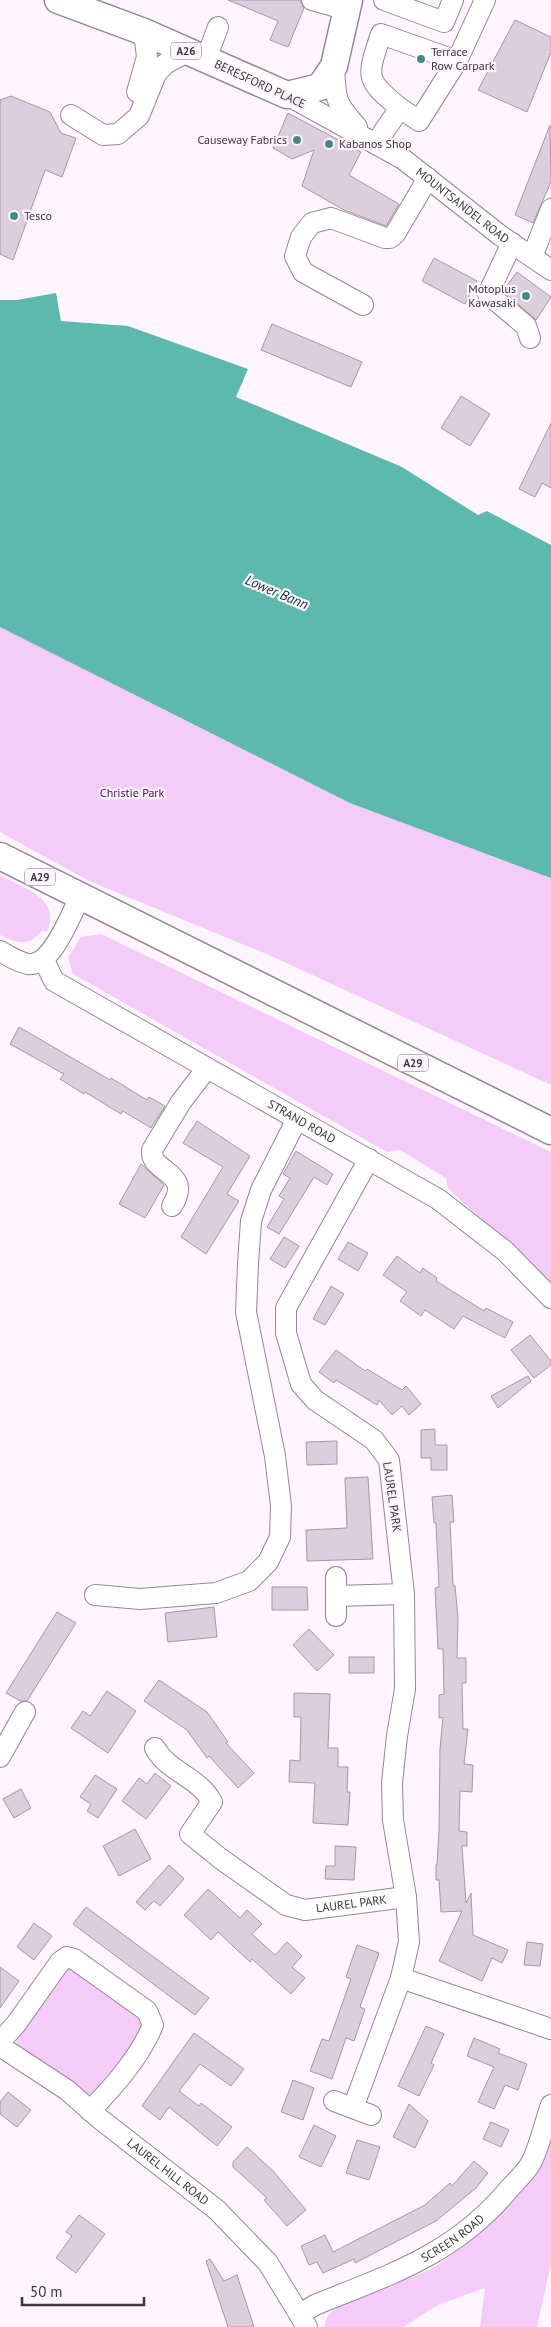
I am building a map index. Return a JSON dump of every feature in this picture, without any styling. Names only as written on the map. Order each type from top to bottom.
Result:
[{"type":"main road","name":"BERESFORD PLACE","points":[[58,0],[91,5],[144,32],[288,95]]},
{"type":"main road","points":[[288,95],[320,87],[334,66],[348,5]]},
{"type":"main road","name":"A29","points":[[0,856],[551,1131]]},
{"type":"street","points":[[312,0],[348,5]]},
{"type":"street","points":[[384,0],[444,22],[453,0]]},
{"type":"street","points":[[456,61],[381,34],[370,68],[373,82],[382,94],[419,121],[456,61],[485,0]]},
{"type":"street","points":[[70,115],[103,135],[118,134],[139,116],[156,74],[165,64],[196,55],[218,26]]},
{"type":"street","points":[[128,126],[147,57],[144,32]]},
{"type":"street","points":[[334,66],[336,98],[342,110],[370,140],[400,108]]},
{"type":"street","name":"BERESFORD PLACE","points":[[288,95],[322,113]]},
{"type":"street","name":"MOUNTSANDEL ROAD","points":[[322,113],[403,159],[512,243],[551,270]]},
{"type":"street","points":[[363,305],[303,272],[295,256],[301,237],[312,223],[331,218],[385,238],[390,238],[395,234],[428,178]]},
{"type":"street","points":[[532,256],[551,209]]},
{"type":"street","points":[[512,243],[488,294],[526,326],[530,338]]},
{"type":"street","points":[[0,950],[18,962],[30,964],[44,960],[54,947],[80,897]]},
{"type":"street","name":"STRAND ROAD","points":[[44,960],[54,981],[438,1199],[505,1251],[551,1298]]},
{"type":"street","points":[[172,1206],[176,1199],[178,1188],[176,1179],[154,1161],[151,1156],[152,1150],[181,1102],[207,1068]]},
{"type":"street","points":[[95,1595],[140,1599],[216,1593],[249,1582],[268,1562],[280,1537],[281,1506],[275,1456],[246,1312],[248,1264],[251,1221],[261,1190],[298,1119]]},
{"type":"street","name":"LAUREL PARK","points":[[334,2100],[362,2112],[401,1978],[409,1942],[406,1897],[393,1820],[392,1783],[405,1689],[404,1594],[389,1460],[374,1440],[315,1400],[301,1384],[286,1333],[286,1308],[369,1159]]},
{"type":"street","points":[[336,1616],[336,1587],[404,1594]]},
{"type":"street","points":[[0,1757],[13,1720]]},
{"type":"street","name":"LAUREL PARK","points":[[155,1748],[161,1760],[206,1790],[212,1802],[190,1834],[286,1905],[305,1910],[406,1897]]},
{"type":"street","points":[[0,2042],[16,2024],[60,1962],[67,1957],[74,1959],[147,2011],[153,2025],[147,2041],[90,2111]]},
{"type":"street","points":[[401,1978],[551,2029]]},
{"type":"street","name":"LAUREL HILL ROAD","points":[[0,2046],[31,2069],[67,2090],[90,2111],[217,2210],[268,2263],[304,2320]]},
{"type":"street","name":"SCREEN ROAD","points":[[304,2320],[315,2305],[418,2262],[445,2248],[471,2228],[502,2198],[530,2163],[551,2105]]},
{"type":"green space","name":"Christie Park","points":[[0,601],[551,812],[551,1085],[269,955],[89,881],[0,832]]},
{"type":"green space","points":[[0,875],[29,890],[45,902],[50,920],[47,932],[42,930],[28,942],[18,942],[0,935]]},
{"type":"green space","points":[[101,934],[551,1152],[551,1286],[448,1188],[446,1178],[400,1150],[387,1152],[73,974],[68,958],[81,937]]},
{"type":"green space","points":[[70,1966],[141,2017],[144,2029],[102,2090],[91,2095],[80,2091],[17,2045],[16,2038],[61,1969]]},
{"type":"green space","points":[[551,2118],[551,2263],[537,2327],[480,2327],[485,2288],[438,2305],[403,2327],[324,2327],[327,2317],[334,2309],[433,2268],[467,2244],[464,2241]]},
{"type":"water","name":"Lower Bann","points":[[56,293],[61,321],[128,326],[248,369],[236,397],[402,467],[478,515],[487,511],[551,545],[551,878],[350,803],[0,627],[0,300],[17,300]]},
{"type":"building","points":[[228,0],[300,0],[304,8],[288,47],[270,40],[278,21]]},
{"type":"building","points":[[515,20],[551,37],[551,52],[527,112],[478,90]]},
{"type":"building","name":"Tesco","points":[[11,96],[50,112],[61,133],[76,138],[62,177],[45,170],[13,260],[0,254],[0,100]]},
{"type":"building","points":[[288,113],[361,152],[349,175],[399,204],[386,226],[344,210],[302,186],[314,150],[292,159],[273,148]]},
{"type":"building","points":[[550,125],[551,182],[533,223],[515,215]]},
{"type":"building","points":[[434,258],[477,281],[465,304],[422,281]]},
{"type":"building","name":"Motoplus Kawasaki","points":[[517,272],[551,297],[536,320],[503,291]]},
{"type":"building","points":[[272,324],[362,362],[351,387],[261,350]]},
{"type":"building","points":[[461,396],[490,414],[470,446],[441,428]]},
{"type":"building","points":[[551,423],[551,488],[542,483],[535,497],[519,489]]},
{"type":"building","points":[[19,1027],[110,1080],[111,1078],[147,1100],[149,1097],[165,1106],[151,1128],[123,1111],[121,1114],[85,1092],[84,1094],[60,1079],[64,1074],[10,1044]]},
{"type":"building","points":[[197,1121],[250,1156],[227,1194],[239,1201],[206,1254],[181,1237],[223,1167],[183,1143]]},
{"type":"building","points":[[296,1151],[333,1174],[327,1185],[314,1177],[279,1234],[267,1227],[284,1199],[279,1196],[290,1178],[283,1174]]},
{"type":"building","points":[[141,1164],[164,1185],[145,1218],[119,1204]]},
{"type":"building","points":[[284,1237],[299,1246],[285,1268],[270,1259]]},
{"type":"building","points":[[348,1242],[368,1253],[358,1271],[338,1259]]},
{"type":"building","points":[[397,1256],[420,1273],[423,1268],[437,1278],[436,1281],[484,1311],[486,1308],[513,1322],[505,1338],[463,1316],[454,1329],[425,1310],[421,1316],[400,1301],[407,1292],[383,1275]]},
{"type":"building","points":[[331,1286],[344,1294],[325,1325],[313,1319]]},
{"type":"building","points":[[530,1335],[551,1361],[551,1365],[534,1378],[511,1350]]},
{"type":"building","points":[[336,1350],[365,1371],[367,1369],[402,1390],[406,1386],[421,1404],[409,1415],[402,1406],[392,1415],[379,1400],[377,1405],[336,1380],[334,1383],[319,1372]]},
{"type":"building","points":[[528,1376],[531,1381],[498,1408],[491,1396]]},
{"type":"building","points":[[435,1429],[435,1445],[447,1445],[447,1470],[431,1470],[431,1458],[421,1458],[421,1430]]},
{"type":"building","points":[[337,1441],[337,1464],[307,1465],[306,1442]]},
{"type":"building","points":[[368,1477],[373,1559],[307,1561],[306,1530],[347,1528],[345,1478]]},
{"type":"building","points":[[452,1495],[454,1522],[450,1522],[453,1586],[455,1586],[458,1618],[457,1658],[466,1658],[466,1683],[462,1683],[463,1729],[468,1729],[464,1764],[473,1765],[472,1792],[460,1791],[459,1831],[467,1832],[467,1846],[462,1846],[466,1903],[471,1893],[473,1935],[508,1950],[502,1963],[492,1958],[482,1981],[439,1961],[462,1911],[441,1912],[439,1880],[436,1880],[439,1831],[440,1749],[443,1717],[439,1718],[439,1695],[444,1694],[443,1649],[438,1649],[435,1588],[439,1587],[436,1523],[434,1523],[432,1497]]},
{"type":"building","points":[[272,1587],[307,1587],[308,1610],[272,1610]]},
{"type":"building","points":[[214,1607],[217,1637],[168,1642],[165,1613]]},
{"type":"building","points":[[57,1612],[76,1623],[27,1701],[20,1701],[6,1693]]},
{"type":"building","points":[[309,1629],[334,1655],[317,1671],[293,1645]]},
{"type":"building","points":[[349,1657],[374,1657],[374,1673],[349,1673]]},
{"type":"building","points":[[159,1680],[207,1712],[228,1742],[226,1743],[254,1773],[238,1788],[209,1756],[207,1758],[187,1730],[144,1701]]},
{"type":"building","points":[[107,1691],[136,1711],[108,1753],[71,1728],[83,1711],[90,1716]]},
{"type":"building","points":[[294,1693],[330,1694],[328,1748],[338,1748],[338,1767],[348,1767],[347,1792],[350,1792],[348,1825],[313,1823],[315,1783],[289,1782],[290,1760],[300,1761],[301,1717],[294,1717]]},
{"type":"building","points":[[155,1773],[171,1786],[146,1819],[122,1801],[139,1778],[147,1784]]},
{"type":"building","points":[[95,1775],[117,1789],[98,1818],[87,1811],[91,1804],[80,1797]]},
{"type":"building","points":[[21,1789],[31,1808],[14,1818],[3,1799]]},
{"type":"building","points":[[135,1829],[151,1859],[119,1876],[103,1846]]},
{"type":"building","points":[[335,1846],[356,1847],[354,1880],[325,1879],[326,1866],[335,1866]]},
{"type":"building","points":[[169,1865],[184,1879],[160,1906],[154,1901],[145,1910],[136,1902]]},
{"type":"building","points":[[208,1889],[240,1918],[247,1910],[262,1924],[252,1934],[275,1955],[287,1942],[302,1956],[292,1967],[305,1978],[291,1994],[252,1959],[250,1962],[218,1932],[211,1940],[184,1915]]},
{"type":"building","points":[[86,1907],[209,1998],[195,2015],[73,1924]]},
{"type":"building","points":[[34,1923],[52,1936],[34,1960],[17,1947]]},
{"type":"building","points":[[527,1942],[543,1944],[540,1966],[524,1965]]},
{"type":"building","points":[[357,1945],[379,1953],[360,2007],[365,2009],[354,2041],[346,2038],[332,2079],[310,2071],[322,2039],[329,2041],[351,1979],[346,1977]]},
{"type":"building","points":[[0,1967],[19,1981],[0,2008]]},
{"type":"building","points":[[426,2026],[444,2034],[431,2063],[434,2065],[419,2096],[398,2086]]},
{"type":"building","points":[[194,2033],[244,2069],[231,2086],[200,2064],[179,2091],[199,2106],[201,2103],[232,2127],[217,2146],[169,2107],[160,2120],[142,2106]]},
{"type":"building","points":[[474,2038],[500,2049],[498,2053],[527,2064],[518,2090],[505,2085],[494,2109],[478,2102],[494,2067],[467,2056]]},
{"type":"building","points":[[293,2080],[314,2088],[303,2120],[281,2112]]},
{"type":"building","points":[[8,2092],[31,2110],[17,2127],[0,2114],[0,2102]]},
{"type":"building","points":[[409,2104],[428,2121],[415,2148],[393,2137]]},
{"type":"building","points":[[491,2122],[509,2130],[501,2147],[483,2139]]},
{"type":"building","points":[[314,2125],[336,2136],[321,2167],[299,2157]]},
{"type":"building","points":[[357,2140],[380,2147],[369,2180],[346,2173]]},
{"type":"building","points":[[247,2147],[273,2171],[306,2210],[287,2226],[264,2200],[267,2198],[233,2167],[233,2162]]},
{"type":"building","points":[[474,2161],[488,2173],[476,2188],[436,2221],[355,2263],[354,2259],[323,2273],[317,2262],[309,2265],[301,2246],[325,2235],[333,2252],[425,2205],[450,2183],[452,2186]]},
{"type":"building","points":[[79,2215],[105,2234],[76,2273],[56,2258],[72,2236],[66,2232]]},
{"type":"building","points":[[210,2259],[224,2281],[237,2275],[254,2327],[228,2327],[206,2261]]},
{"type":"place","name":"Terrace Row Carpark","points":[[421,59]]},
{"type":"place","name":"Causeway Fabrics","points":[[297,140]]},
{"type":"place","name":"Kabanos Shop","points":[[329,144]]},
{"type":"place","name":"Tesco","points":[[14,216]]},
{"type":"place","name":"Motoplus Kawasaki","points":[[526,296]]}]
